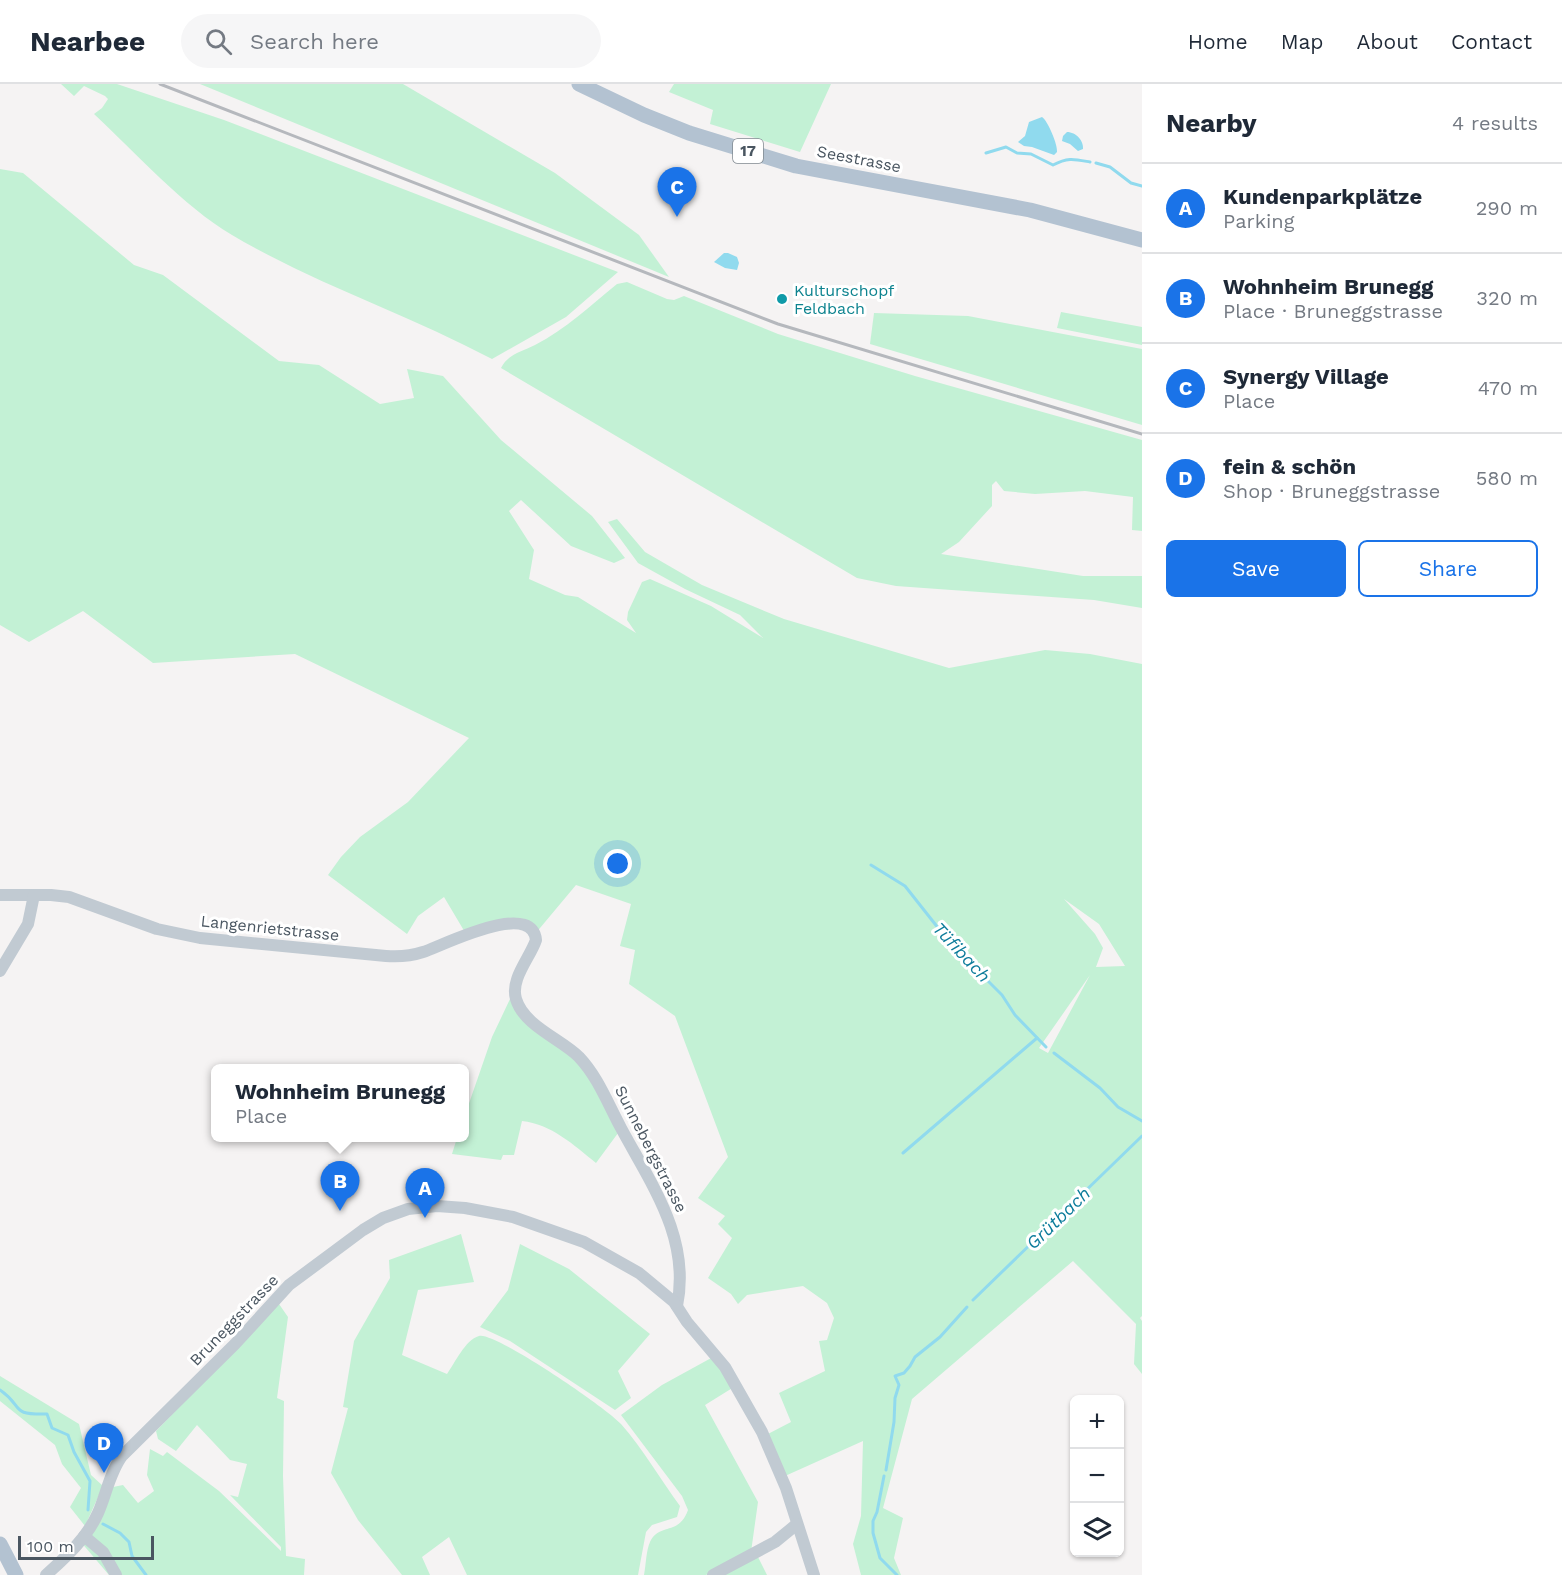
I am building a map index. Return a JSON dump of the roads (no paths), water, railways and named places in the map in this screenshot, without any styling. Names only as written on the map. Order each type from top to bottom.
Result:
[{"type":"main road","name":"Seestrasse","points":[[579,84],[688,133],[796,166],[1030,210],[1142,240]]},
{"type":"main road","points":[[0,1544],[16,1575]]},
{"type":"street","name":"Langenrietstrasse","points":[[0,895],[69,897],[147,926],[183,936],[386,956],[420,953],[476,931],[501,925],[522,924],[529,927],[535,934],[535,943],[518,977],[515,989]]},
{"type":"street","points":[[0,970],[28,924],[34,895]]},
{"type":"street","name":"Sunnebergstrasse","points":[[515,989],[517,1002],[527,1016],[573,1051],[591,1071],[658,1196],[672,1227],[678,1248],[681,1281],[677,1306]]},
{"type":"street","name":"Bruneggstrasse","points":[[46,1575],[84,1536],[98,1513],[117,1462],[125,1452],[235,1344],[289,1285],[363,1230],[392,1215],[408,1209],[458,1207],[533,1223],[573,1238],[613,1257],[646,1279],[677,1306]]},
{"type":"street","points":[[677,1306],[687,1322],[724,1367],[745,1401],[778,1466],[814,1575]]},
{"type":"street","points":[[713,1575],[775,1542],[797,1524]]},
{"type":"street","points":[[84,1536],[103,1552],[116,1575]]},
{"type":"water","points":[[1042,117],[1054,139],[1057,152],[1054,155],[1018,142],[1025,136],[1029,122]]},
{"type":"water","points":[[1067,132],[1079,138],[1083,149],[1078,151],[1062,141]]},
{"type":"water","points":[[724,253],[737,257],[739,263],[737,270],[725,268],[714,262]]},
{"type":"waterway","points":[[986,153],[1006,147],[1017,153],[1031,154],[1053,165],[1071,159],[1090,162]]},
{"type":"waterway","points":[[1096,163],[1110,167],[1131,183],[1142,186]]},
{"type":"waterway","name":"Tüfibach","points":[[871,865],[905,886],[950,943],[1002,995],[1015,1015],[1046,1047]]},
{"type":"waterway","points":[[903,1153],[1037,1038]]},
{"type":"waterway","name":"Tüfibach","points":[[1054,1053],[1100,1088],[1118,1107],[1142,1121]]},
{"type":"waterway","name":"Grütbach","points":[[973,1300],[1142,1136]]},
{"type":"waterway","name":"Grütbach","points":[[886,1470],[894,1422],[895,1398],[899,1385],[895,1376],[904,1373],[915,1357],[940,1337],[967,1307]]},
{"type":"waterway","points":[[0,1390],[18,1409],[27,1413],[47,1414],[52,1428],[68,1435],[74,1452],[90,1481],[88,1510]]},
{"type":"waterway","name":"Grütbach","points":[[884,1476],[873,1521],[873,1533],[880,1558],[897,1575]]},
{"type":"waterway","points":[[103,1524],[120,1533],[129,1542],[132,1556],[146,1575]]},
{"type":"railway","points":[[160,84],[778,324],[1142,434]]},
{"type":"place","name":"Synergy Village","points":[[677,217]]},
{"type":"place","name":"Kulturschopf Feldbach","points":[[782,299]]},
{"type":"place","name":"Wohnheim Brunegg","points":[[340,1211]]},
{"type":"place","name":"Kundenparkplätze","points":[[425,1218]]},
{"type":"place","name":"fein & schön","points":[[104,1473]]}]
